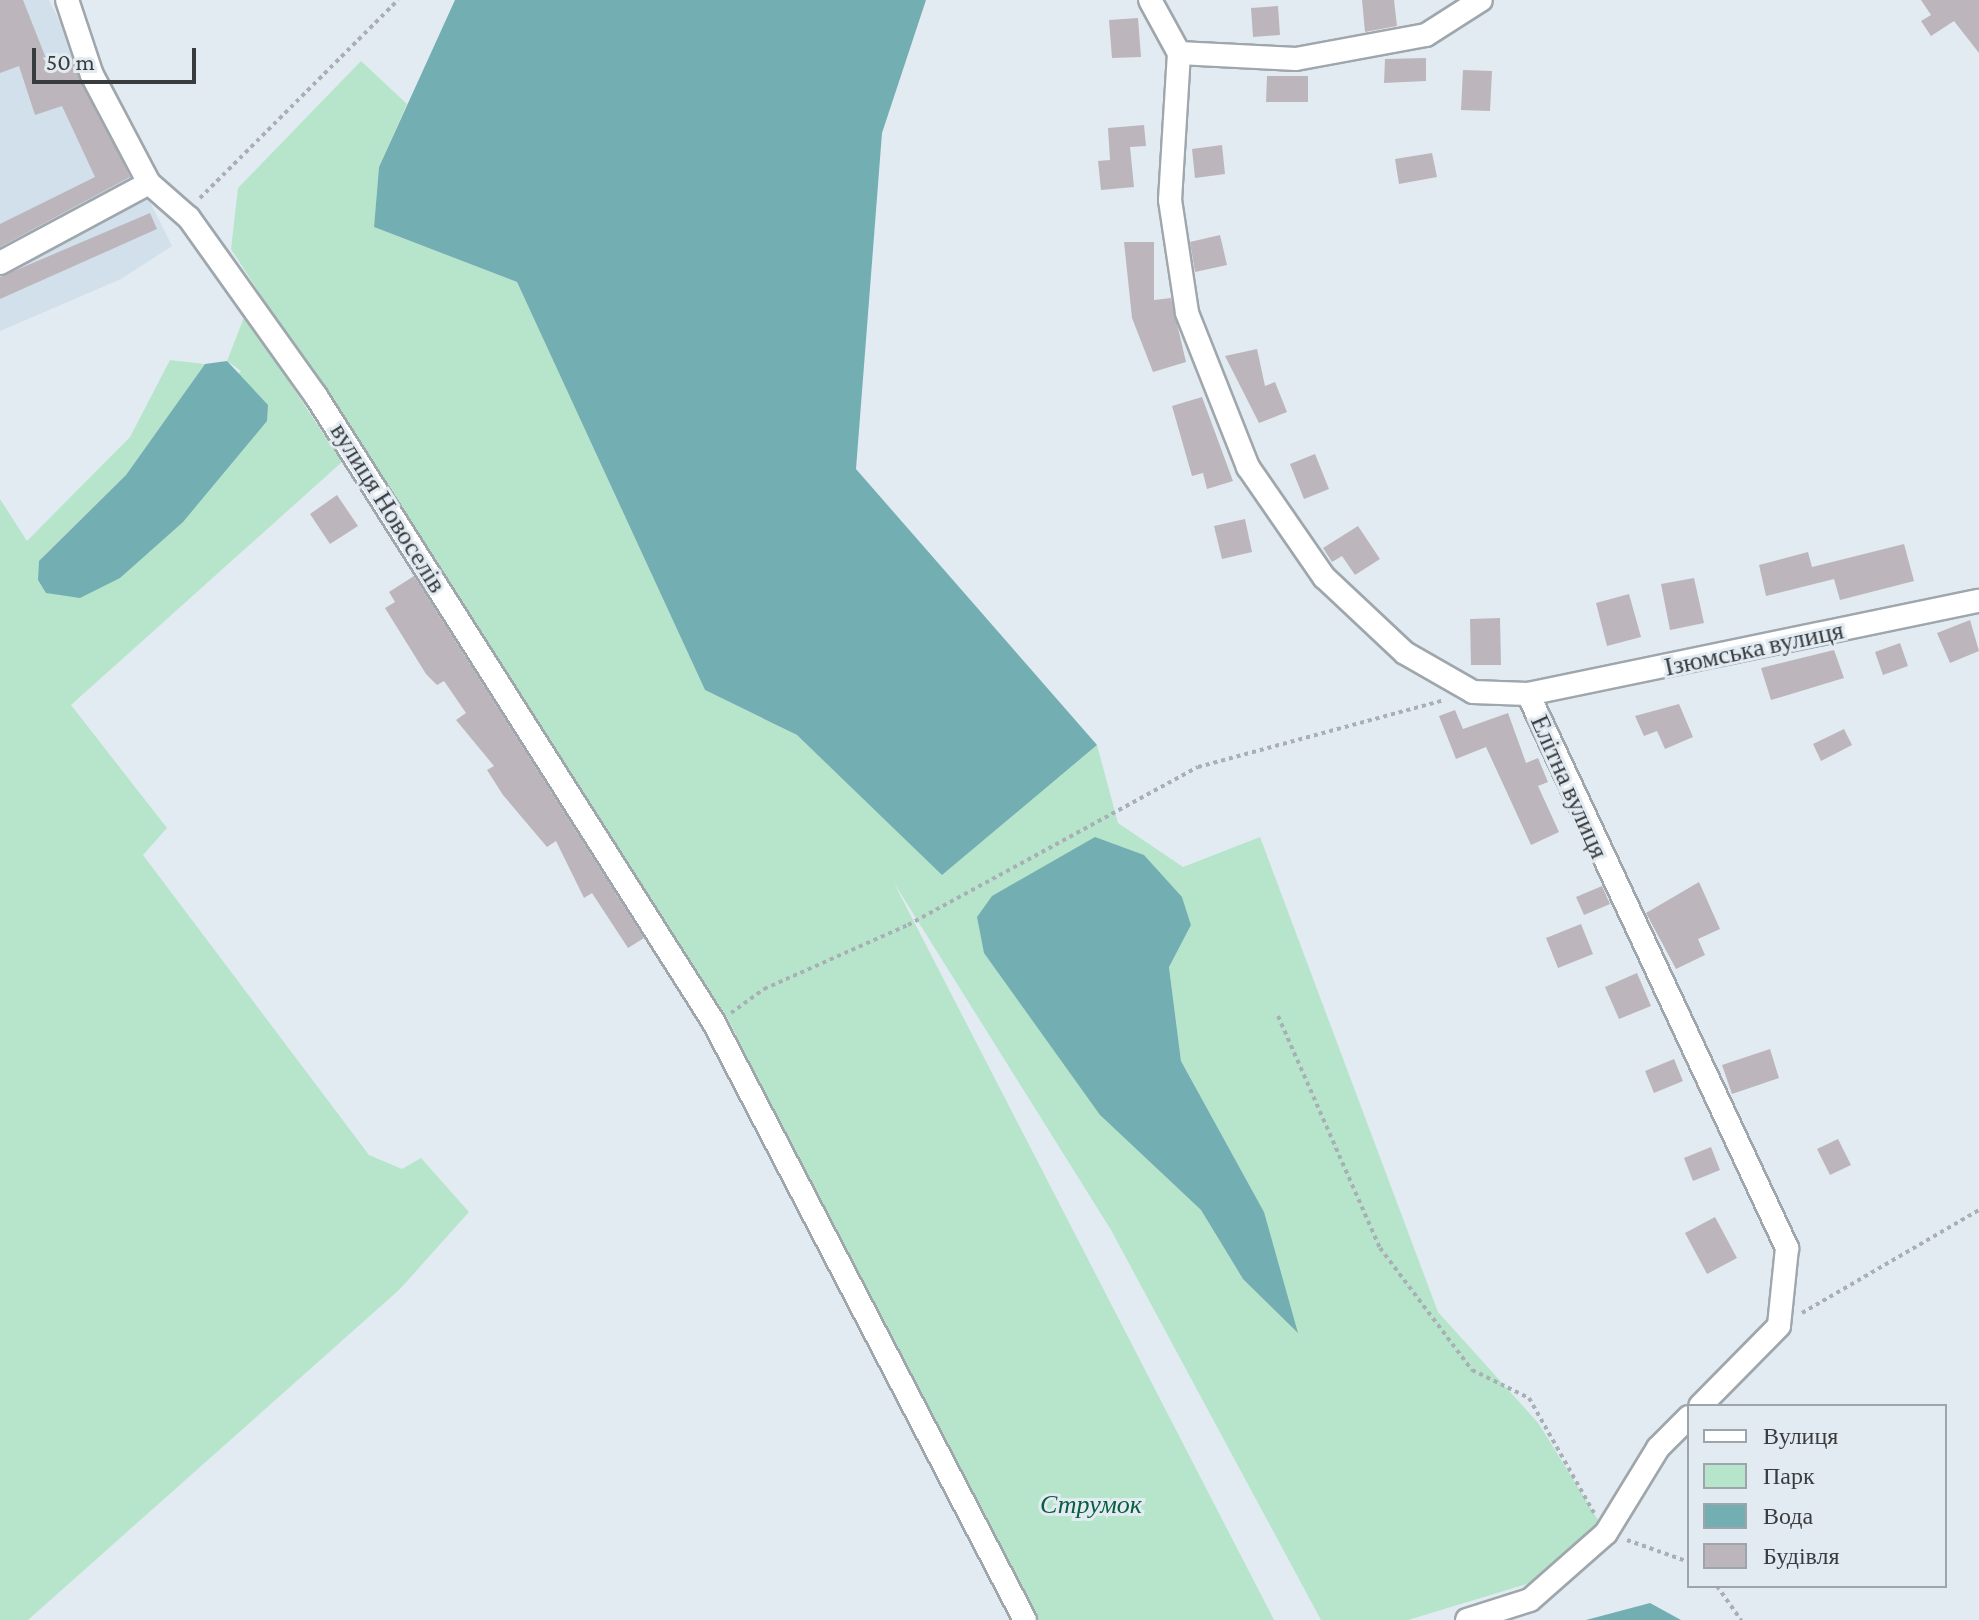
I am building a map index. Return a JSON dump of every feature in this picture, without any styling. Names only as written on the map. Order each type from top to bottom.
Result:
[{"type":"street","name":"вулиця Новоселів","points":[[67,0],[92,75],[149,183],[189,218],[316,396],[713,1021],[1025,1620]]},
{"type":"street","points":[[1150,0],[1179,53],[1296,59],[1426,35],[1481,0]]},
{"type":"street","name":"Елітна вулиця","points":[[1179,53],[1170,200],[1187,313],[1248,467],[1324,577],[1405,653],[1473,692],[1528,694],[1787,1248],[1779,1326]]},
{"type":"street","points":[[0,263],[149,183]]},
{"type":"street","name":"Ізюмська вулиця","points":[[1528,694],[1979,601]]},
{"type":"street","points":[[1702,1404],[1779,1326]]},
{"type":"street","points":[[1467,1620],[1530,1600],[1606,1533],[1658,1448],[1687,1419]]},
{"type":"path","points":[[189,218],[209,182],[294,96],[383,23],[398,0]]},
{"type":"path","points":[[713,1021],[764,989],[908,925],[1198,767],[1473,692]]},
{"type":"path","points":[[1278,1016],[1380,1248],[1472,1370],[1529,1398],[1606,1533],[1687,1561]]},
{"type":"path","points":[[1779,1326],[1979,1210]]},
{"type":"path","points":[[1718,1588],[1741,1620]]},
{"type":"shaded area","points":[[0,0],[49,0],[172,246],[121,279],[0,331]]},
{"type":"green space","name":"Струмок","points":[[361,61],[407,104],[379,167],[374,227],[517,282],[705,690],[797,735],[942,874],[1097,745],[1118,823],[1183,867],[1260,837],[1438,1312],[1539,1424],[1606,1533],[1543,1579],[1408,1620],[1321,1620],[1111,1230],[894,883],[1274,1620],[1026,1620],[727,1017],[231,249],[238,188]],"holes":[[[1182,897],[1191,925],[1169,966],[1181,1061],[1264,1212],[1243,1279],[1201,1210],[1100,1115]]]},
{"type":"green space","points":[[245,315],[342,462],[71,705],[167,828],[143,855],[369,1155],[402,1169],[421,1158],[469,1212],[400,1289],[28,1620],[0,1620],[0,499],[27,541],[130,437],[170,360],[205,364],[126,475],[39,561],[241,371],[227,361]]},
{"type":"water","points":[[455,0],[926,0],[882,133],[856,469],[1097,745],[942,875],[797,735],[705,690],[517,282],[374,227],[379,167]]},
{"type":"water","points":[[227,361],[268,405],[267,421],[183,522],[120,578],[80,598],[46,593],[38,580],[39,561],[126,475],[205,364]]},
{"type":"water","points":[[1095,837],[1144,855],[1182,897],[1191,925],[1169,967],[1181,1061],[1264,1212],[1298,1333],[1243,1279],[1201,1210],[1100,1115],[984,953],[977,917],[992,896]]},
{"type":"water","points":[[1650,1603],[1681,1620],[1586,1620]]},
{"type":"building","points":[[0,0],[23,0],[49,66],[71,56],[130,177],[0,247],[0,224],[95,177],[62,106],[35,115],[19,66],[0,73]]},
{"type":"building","points":[[1362,0],[1394,0],[1397,26],[1365,32]]},
{"type":"building","points":[[1921,0],[1979,0],[1979,53],[1954,21],[1931,36],[1921,21],[1931,15]]},
{"type":"building","points":[[1278,6],[1280,35],[1253,37],[1251,8]]},
{"type":"building","points":[[1138,18],[1141,57],[1112,58],[1109,20]]},
{"type":"building","points":[[1426,58],[1426,81],[1384,83],[1385,59]]},
{"type":"building","points":[[1463,70],[1492,71],[1490,111],[1461,110]]},
{"type":"building","points":[[1267,76],[1308,76],[1308,102],[1266,102]]},
{"type":"building","points":[[1144,125],[1146,146],[1130,147],[1134,187],[1101,190],[1098,161],[1110,160],[1108,128]]},
{"type":"building","points":[[1222,145],[1225,174],[1195,178],[1192,149]]},
{"type":"building","points":[[1432,153],[1437,177],[1399,184],[1395,159]]},
{"type":"building","points":[[150,213],[157,229],[0,299],[0,277]]},
{"type":"building","points":[[1220,235],[1227,265],[1195,272],[1190,242]]},
{"type":"building","points":[[1124,242],[1154,242],[1154,300],[1171,298],[1186,362],[1153,372],[1132,318]]},
{"type":"building","points":[[1257,349],[1265,386],[1275,382],[1287,412],[1259,423],[1225,356]]},
{"type":"building","points":[[1202,397],[1233,481],[1207,489],[1203,473],[1192,476],[1172,406]]},
{"type":"building","points":[[1315,454],[1329,489],[1304,499],[1290,464]]},
{"type":"building","points":[[337,495],[358,526],[330,544],[310,514]]},
{"type":"building","points":[[1245,519],[1252,552],[1222,559],[1214,526]]},
{"type":"building","points":[[1358,526],[1380,559],[1355,575],[1342,556],[1332,562],[1323,548]]},
{"type":"building","points":[[1904,544],[1914,581],[1840,600],[1834,579],[1766,596],[1759,565],[1808,552],[1812,567]]},
{"type":"building","points":[[414,576],[644,938],[628,948],[592,893],[584,898],[556,841],[547,847],[503,795],[487,770],[494,766],[456,720],[466,713],[444,681],[437,685],[426,674],[385,608],[395,602],[389,592]]},
{"type":"building","points":[[1694,578],[1704,623],[1670,630],[1661,584]]},
{"type":"building","points":[[1629,594],[1641,637],[1607,646],[1596,603]]},
{"type":"building","points":[[1500,618],[1501,665],[1471,665],[1470,619]]},
{"type":"building","points":[[1970,620],[1979,651],[1950,663],[1937,633]]},
{"type":"building","points":[[1900,643],[1908,666],[1883,675],[1875,652]]},
{"type":"building","points":[[1834,650],[1844,678],[1771,700],[1761,668]]},
{"type":"building","points":[[1679,704],[1693,737],[1665,749],[1657,731],[1644,736],[1635,716]]},
{"type":"building","points":[[1455,710],[1463,729],[1508,713],[1526,763],[1538,758],[1548,782],[1538,786],[1559,832],[1531,845],[1486,747],[1456,759],[1439,716]]},
{"type":"building","points":[[1844,729],[1852,745],[1821,761],[1813,744]]},
{"type":"building","points":[[1699,882],[1720,929],[1698,939],[1705,955],[1676,969],[1646,913]]},
{"type":"building","points":[[1602,886],[1610,904],[1584,915],[1576,897]]},
{"type":"building","points":[[1581,924],[1593,954],[1558,968],[1546,938]]},
{"type":"building","points":[[1637,973],[1651,1006],[1619,1019],[1605,987]]},
{"type":"building","points":[[1770,1049],[1779,1078],[1732,1094],[1722,1065]]},
{"type":"building","points":[[1674,1059],[1683,1081],[1654,1093],[1645,1071]]},
{"type":"building","points":[[1838,1139],[1851,1165],[1830,1175],[1817,1149]]},
{"type":"building","points":[[1711,1147],[1720,1170],[1693,1181],[1684,1158]]},
{"type":"building","points":[[1715,1217],[1737,1258],[1707,1274],[1685,1233]]}]
